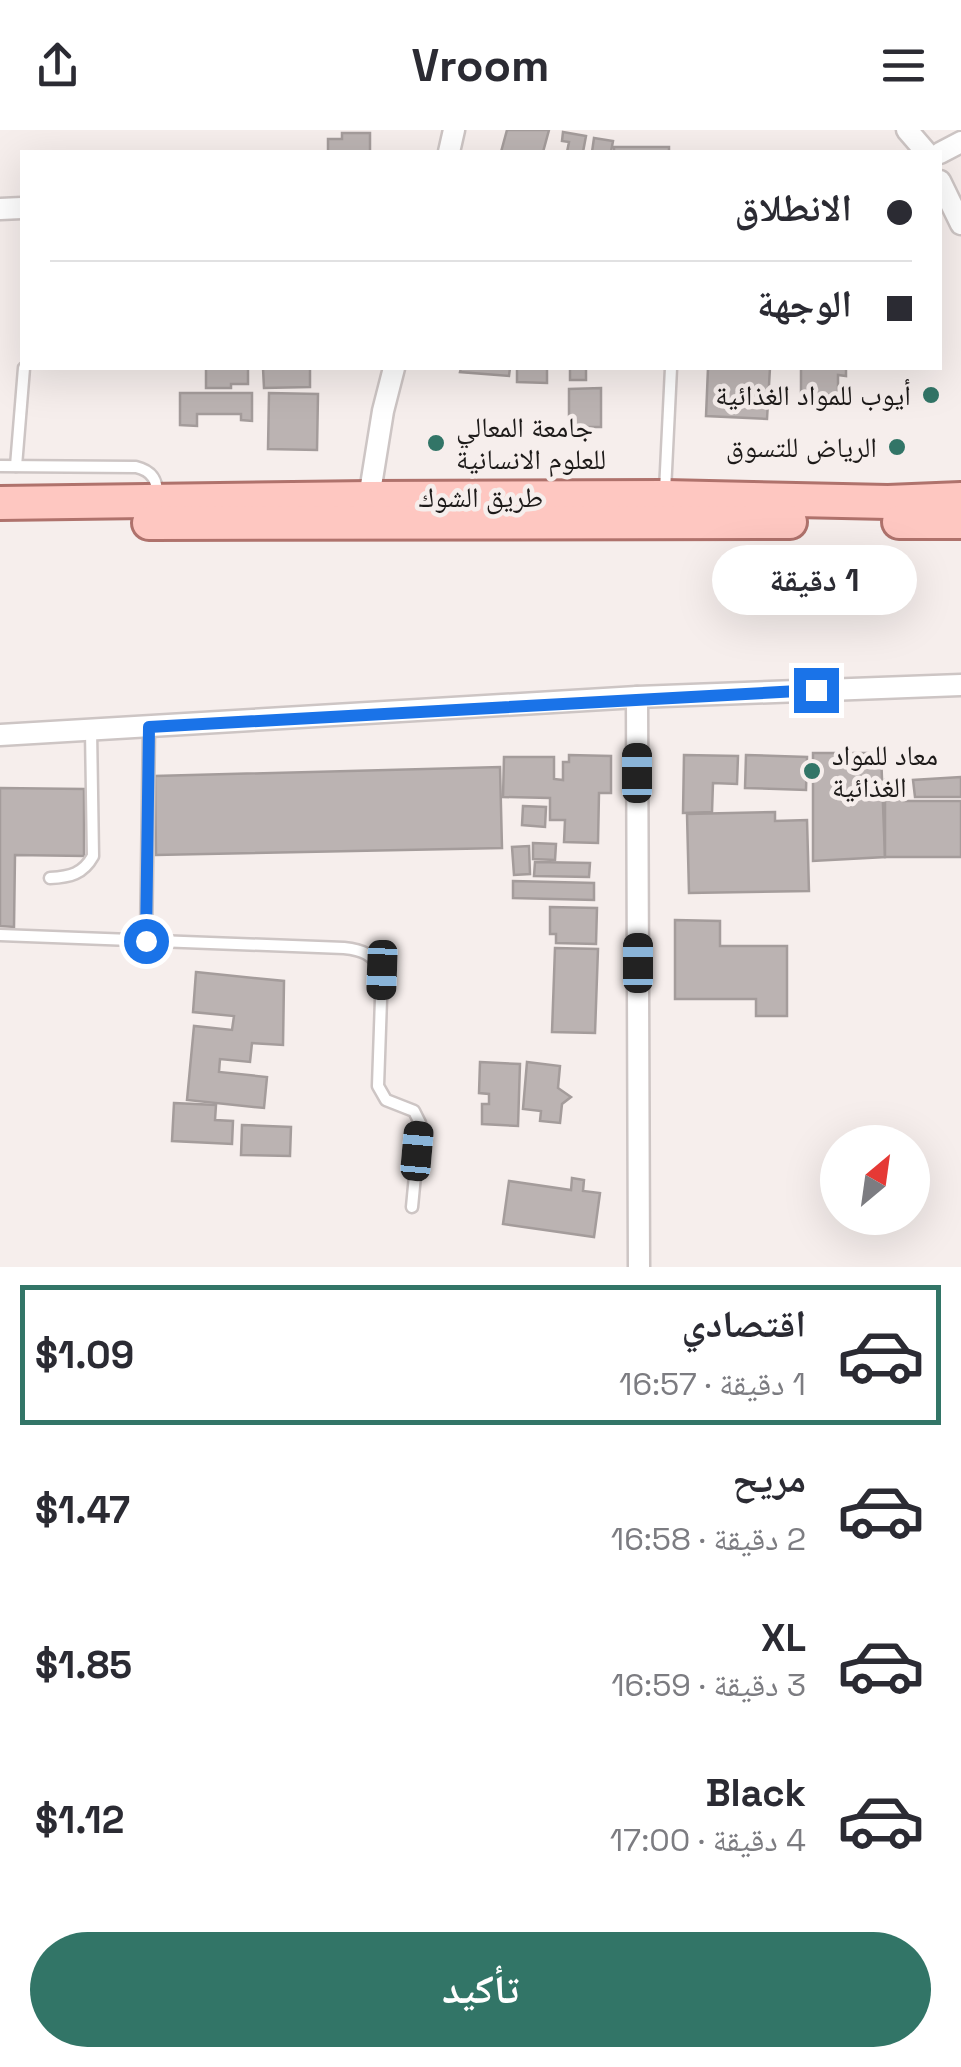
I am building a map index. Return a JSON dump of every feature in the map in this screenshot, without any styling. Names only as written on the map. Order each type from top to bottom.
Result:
[{"type":"main road","name":"طريق الشوك","points":[[0,502],[961,499]]},
{"type":"main road","name":"طريق الشوك","points":[[0,523],[961,522]]},
{"type":"street","points":[[907,130],[924,150]]},
{"type":"street","points":[[942,185],[961,224]]},
{"type":"street","points":[[369,498],[393,370]]},
{"type":"street","points":[[0,735],[637,697],[961,684]]},
{"type":"street","points":[[637,697],[639,1267]]},
{"type":"lane","points":[[16,466],[24,370]]},
{"type":"lane","points":[[665,497],[672,370]]},
{"type":"lane","points":[[0,466],[136,466],[156,480],[157,501]]},
{"type":"lane","points":[[146,941],[149,727]]},
{"type":"lane","points":[[50,878],[80,872],[93,856],[91,730]]},
{"type":"lane","points":[[0,935],[344,948],[361,950],[375,958],[382,970],[378,1086],[386,1100],[414,1111],[420,1123],[412,1207]]},
{"type":"building","points":[[507,130],[549,130],[544,150],[502,150]]},
{"type":"building","points":[[563,132],[586,136],[583,150],[567,150],[569,142],[562,141]]},
{"type":"building","points":[[342,133],[370,133],[370,150],[328,150],[328,139],[342,139]]},
{"type":"building","points":[[594,138],[613,141],[611,150],[592,150]]},
{"type":"building","points":[[614,147],[669,147],[669,150]]},
{"type":"building","points":[[206,370],[248,370],[248,384],[206,388]]},
{"type":"building","points":[[263,370],[310,370],[310,387],[264,388]]},
{"type":"building","points":[[460,370],[510,370],[509,376]]},
{"type":"building","points":[[517,370],[547,370],[547,383],[517,382]]},
{"type":"building","points":[[570,370],[586,370],[586,380],[570,380]]},
{"type":"building","points":[[708,370],[770,370],[767,419],[706,416]]},
{"type":"building","points":[[801,370],[846,370],[846,376],[838,375],[838,395],[801,394]]},
{"type":"building","points":[[601,388],[601,427],[569,427],[569,389]]},
{"type":"building","points":[[180,393],[252,393],[252,421],[241,420],[241,414],[197,414],[197,426],[180,425]]},
{"type":"building","points":[[269,393],[318,394],[317,450],[268,449]]},
{"type":"building","points":[[813,753],[881,753],[885,857],[813,861]]},
{"type":"building","points":[[569,755],[611,756],[611,793],[599,793],[598,843],[564,842],[565,820],[550,820],[550,798],[503,797],[504,757],[554,757],[554,779],[563,780],[563,762],[569,762]]},
{"type":"building","points":[[684,755],[738,756],[737,784],[713,783],[712,812],[683,813]]},
{"type":"building","points":[[746,755],[807,757],[806,790],[745,788]]},
{"type":"building","points":[[500,767],[502,848],[156,855],[155,776]]},
{"type":"building","points":[[961,777],[961,797],[915,797],[913,780]]},
{"type":"building","points":[[885,780],[904,781],[904,801],[961,801],[961,857],[885,857]]},
{"type":"building","points":[[0,788],[84,789],[84,856],[15,855],[14,927],[0,926]]},
{"type":"building","points":[[523,806],[546,807],[545,827],[522,825]]},
{"type":"building","points":[[775,812],[775,821],[807,820],[809,891],[689,893],[687,814]]},
{"type":"building","points":[[533,843],[556,844],[555,860],[533,859]]},
{"type":"building","points":[[529,846],[530,874],[514,875],[512,847]]},
{"type":"building","points":[[535,862],[590,863],[589,877],[534,876]]},
{"type":"building","points":[[513,881],[594,883],[594,900],[513,898]]},
{"type":"building","points":[[550,907],[597,908],[596,944],[556,943],[556,934],[550,934]]},
{"type":"building","points":[[675,920],[720,921],[720,946],[787,946],[787,1016],[756,1016],[756,999],[675,999]]},
{"type":"building","points":[[555,948],[598,949],[595,1033],[552,1032]]},
{"type":"building","points":[[196,972],[284,981],[283,1045],[252,1043],[250,1062],[220,1059],[219,1072],[267,1077],[264,1108],[187,1100],[194,1026],[232,1030],[234,1016],[193,1012]]},
{"type":"building","points":[[480,1062],[520,1064],[518,1126],[482,1124],[482,1104],[489,1104],[489,1094],[479,1093]]},
{"type":"building","points":[[527,1062],[560,1066],[558,1088],[571,1097],[562,1104],[560,1123],[540,1121],[541,1111],[523,1109]]},
{"type":"building","points":[[174,1103],[216,1105],[215,1120],[233,1121],[232,1144],[172,1141]]},
{"type":"building","points":[[242,1125],[291,1127],[290,1156],[241,1155]]},
{"type":"building","points":[[572,1178],[584,1180],[583,1191],[600,1193],[594,1237],[503,1224],[509,1181],[571,1190]]},
{"type":"place","name":"أيوب للمواد الغذائية","points":[[931,395]]},
{"type":"place","name":"جامعة المعالي للعلوم الانسانية","points":[[436,443]]},
{"type":"place","name":"الرياض للتسوق","points":[[897,447]]},
{"type":"place","name":"معاد للمواد الغذائية","points":[[812,771]]},
{"type":"route","points":[[146,941],[149,727],[816,690]]}]
